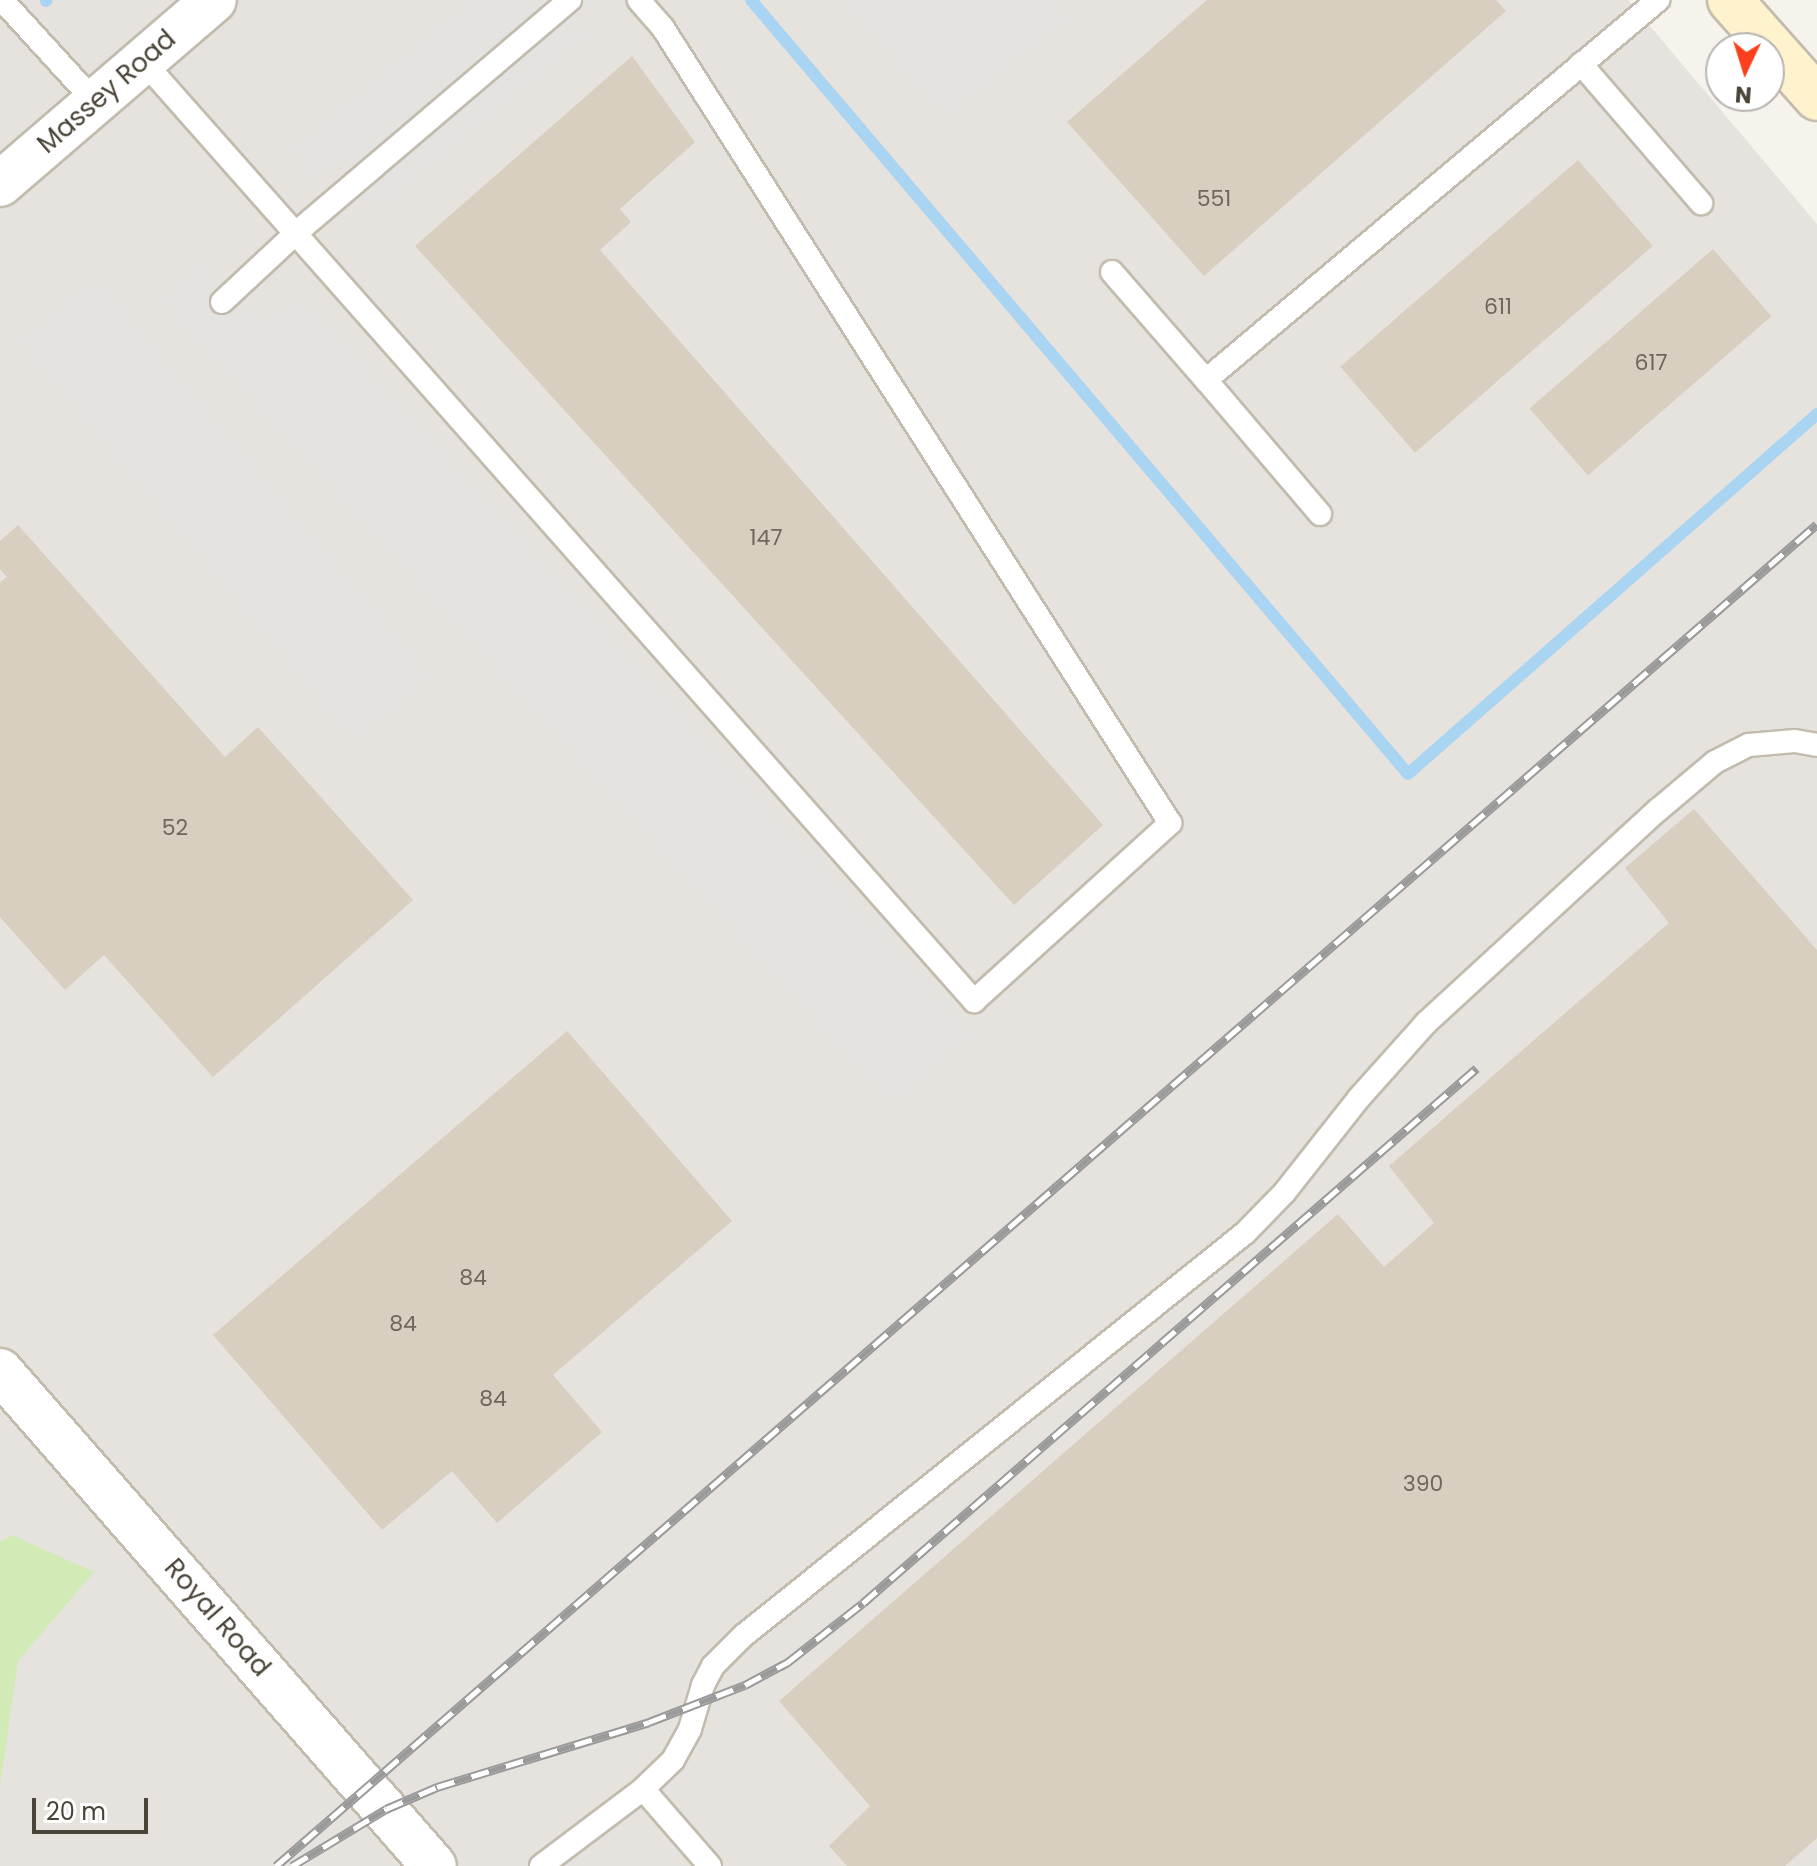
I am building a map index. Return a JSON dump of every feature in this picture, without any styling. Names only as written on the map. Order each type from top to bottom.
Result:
[{"type":"street","name":"Massey Road","points":[[0,184],[214,0]]},
{"type":"street","points":[[1730,0],[1817,98]]},
{"type":"street","name":"Royal Road","points":[[0,1371],[434,1866]]},
{"type":"lane","points":[[2,0],[95,102]]},
{"type":"lane","points":[[222,302],[296,233],[570,0]]},
{"type":"lane","points":[[143,61],[974,1001],[1170,823],[663,28],[639,0]]},
{"type":"lane","points":[[1206,380],[1658,0]]},
{"type":"lane","points":[[1581,64],[1701,203]]},
{"type":"lane","points":[[1112,272],[1320,514]]},
{"type":"lane","points":[[541,1866],[643,1789],[673,1760],[690,1729],[713,1666],[743,1636],[1245,1233],[1294,1182],[1359,1098],[1426,1023],[1658,810],[1715,762],[1749,745],[1795,741],[1817,745]]},
{"type":"lane","points":[[643,1789],[710,1866]]},
{"type":"shaded area","points":[[0,0],[1628,0],[1705,91],[1705,112],[1722,112],[1817,224],[1817,1866],[0,1866]]},
{"type":"shaded area","points":[[462,0],[568,0],[596,34],[380,215],[337,164],[312,184],[283,150]]},
{"type":"shaded area","points":[[837,0],[1060,0],[1075,18],[944,127]]},
{"type":"shaded area","points":[[203,255],[264,321],[300,289],[979,1035],[893,1113],[153,300]]},
{"type":"shaded area","points":[[97,270],[438,677],[353,748],[12,341]]},
{"type":"green space","points":[[12,1535],[94,1572],[18,1661],[0,1788],[0,1542]]},
{"type":"building","points":[[1207,0],[1496,0],[1506,11],[1204,276],[1067,122]]},
{"type":"building","points":[[632,56],[695,142],[620,209],[631,222],[600,250],[1103,825],[1014,905],[415,246]]},
{"type":"building","points":[[1578,160],[1653,246],[1415,453],[1340,367]]},
{"type":"building","points":[[1713,249],[1771,316],[1588,476],[1530,408]]},
{"type":"building","points":[[18,525],[225,757],[258,727],[413,900],[213,1077],[104,955],[65,990],[0,917],[0,582],[7,577],[0,569],[0,541]]},
{"type":"building","points":[[1694,809],[1817,950],[1817,1838],[1785,1866],[847,1866],[829,1846],[870,1806],[779,1701],[1338,1214],[1384,1267],[1434,1223],[1389,1166],[1669,923],[1625,868]]},
{"type":"building","points":[[567,1031],[732,1221],[553,1375],[602,1432],[497,1523],[452,1471],[382,1530],[213,1335]]},
{"type":"waterway","points":[[751,0],[1408,774],[1817,414]]},
{"type":"railway","points":[[276,1866],[1817,524]]},
{"type":"railway","points":[[292,1866],[386,1809],[437,1787],[649,1722],[745,1685],[788,1662],[863,1603],[1477,1068]]}]
